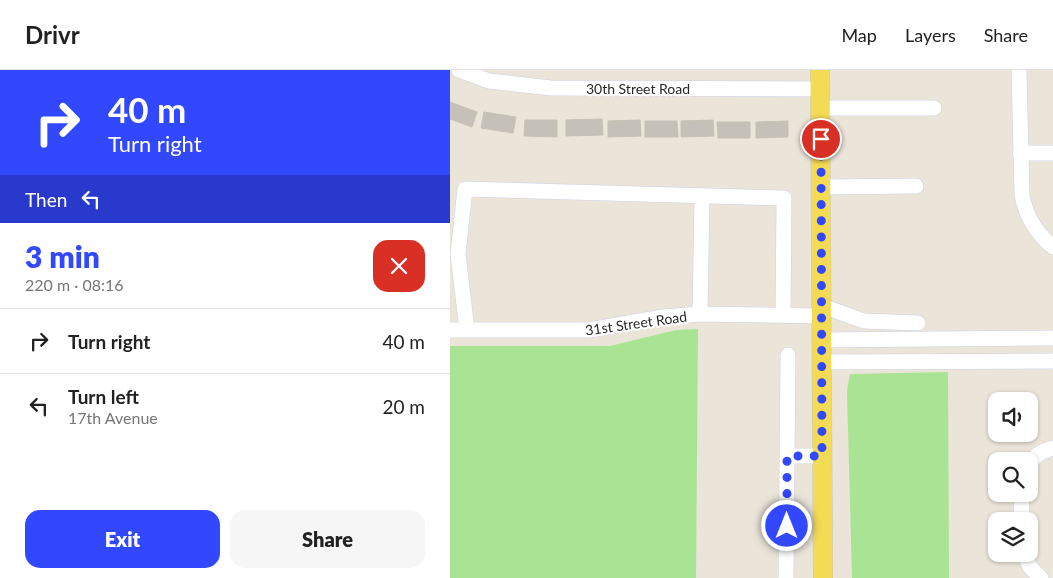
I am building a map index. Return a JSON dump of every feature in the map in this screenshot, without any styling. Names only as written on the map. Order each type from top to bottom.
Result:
[{"type":"main road","points":[[820,70],[823,578]]},
{"type":"street","name":"30th Street Road","points":[[459,70],[489,81],[551,88],[820,89]]},
{"type":"street","points":[[1018,70],[1020,181],[1025,211],[1036,230],[1053,247]]},
{"type":"street","points":[[820,108],[934,108]]},
{"type":"street","points":[[1020,153],[1053,153]]},
{"type":"street","points":[[821,187],[916,186]]},
{"type":"street","points":[[467,330],[458,254],[465,189],[784,198],[783,315]]},
{"type":"street","points":[[700,314],[702,196]]},
{"type":"street","name":"31st Street Road","points":[[450,330],[590,330],[663,317],[700,314],[783,315],[822,311],[864,322],[918,322]]},
{"type":"street","points":[[822,340],[1053,338]]},
{"type":"street","points":[[786,578],[788,355]]},
{"type":"street","points":[[822,362],[1053,361]]},
{"type":"street","points":[[1038,455],[1046,449],[1053,448]]},
{"type":"street","points":[[787,456],[822,456]]},
{"type":"street","points":[[1028,562],[1040,578]]},
{"type":"green space","points":[[698,329],[696,578],[450,578],[450,346],[610,346],[676,330]]},
{"type":"green space","points":[[948,372],[949,578],[852,578],[847,391],[850,374]]},
{"type":"building","points":[[450,102],[477,112],[472,127],[450,119]]},
{"type":"building","points":[[484,112],[516,117],[513,133],[481,128]]},
{"type":"building","points":[[602,119],[603,135],[566,136],[566,120]]},
{"type":"building","points":[[525,120],[557,120],[557,137],[524,136]]},
{"type":"building","points":[[640,120],[641,136],[608,137],[608,121]]},
{"type":"building","points":[[713,120],[714,136],[681,137],[681,121]]},
{"type":"building","points":[[645,121],[677,121],[678,137],[645,137]]},
{"type":"building","points":[[788,121],[788,137],[756,138],[756,122]]},
{"type":"building","points":[[717,122],[750,122],[750,138],[718,138]]},
{"type":"route","points":[[787,526],[787,456],[822,456],[821,139]]}]
